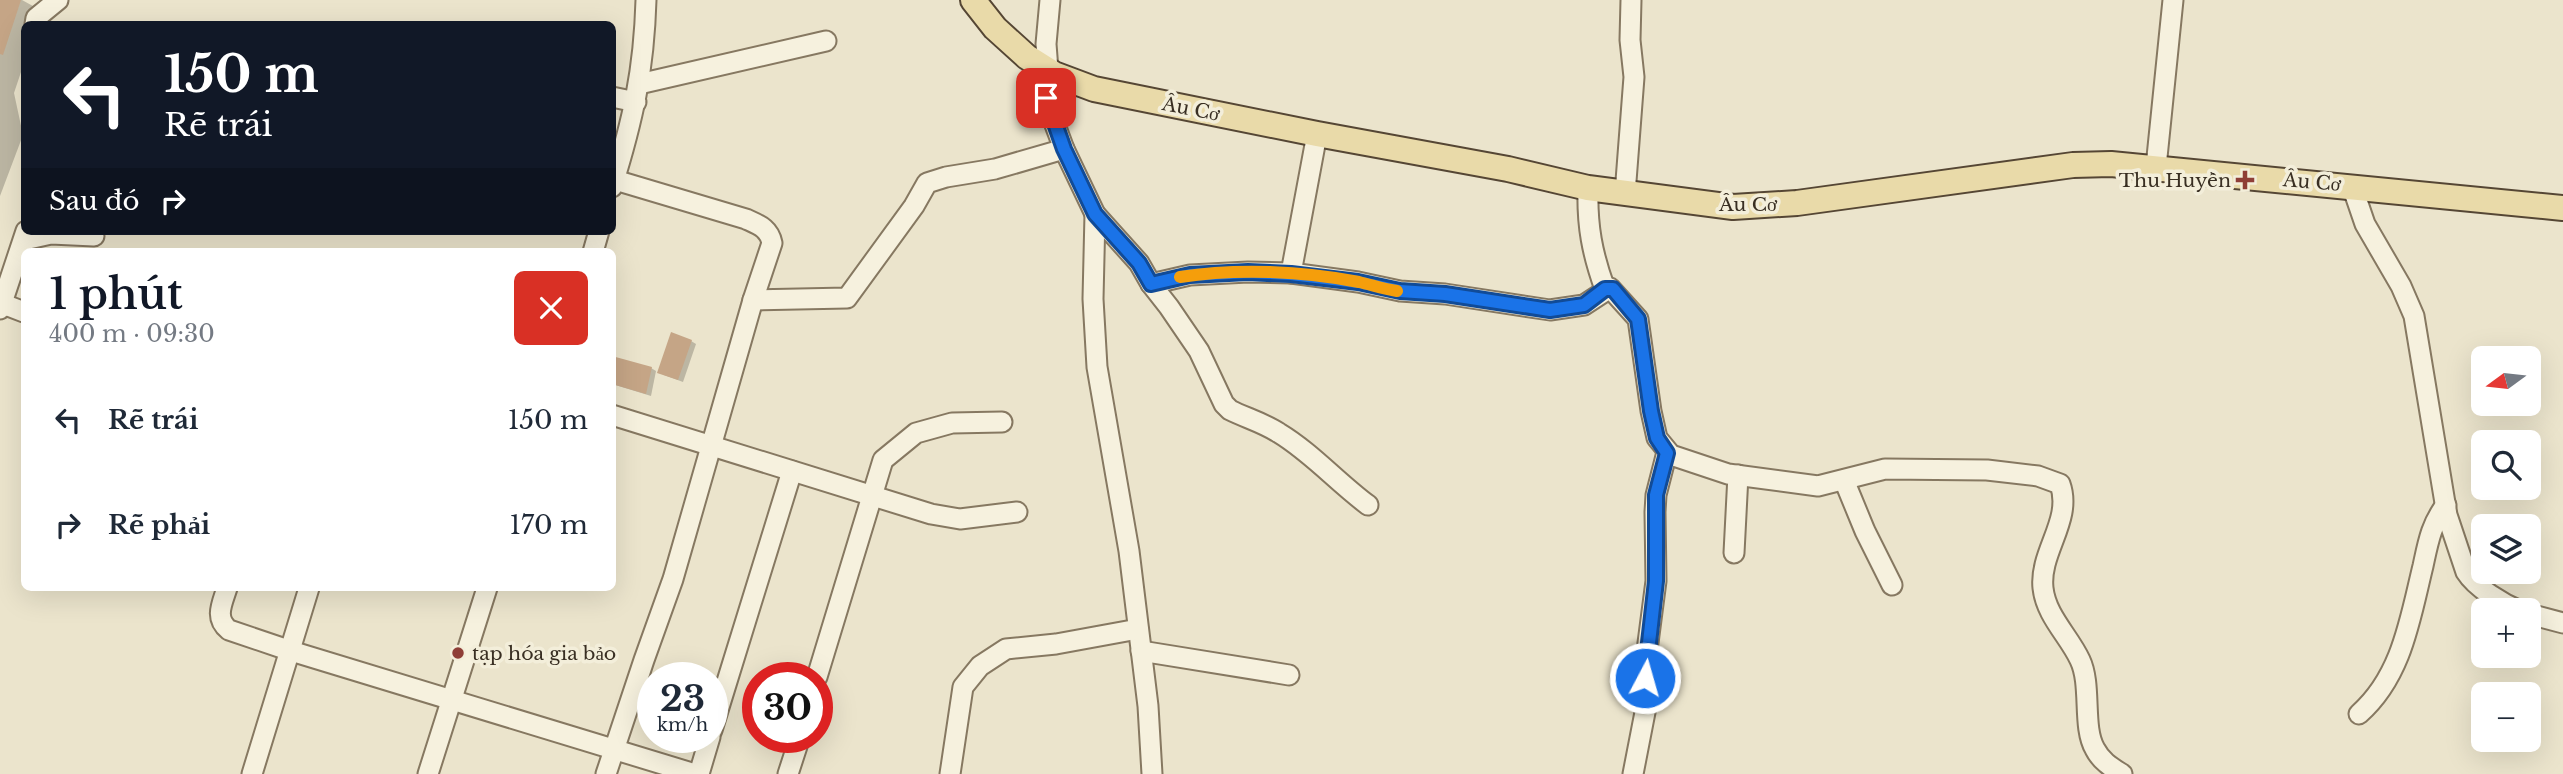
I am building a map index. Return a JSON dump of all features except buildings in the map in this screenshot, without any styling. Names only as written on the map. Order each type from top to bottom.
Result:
[{"type":"main road","name":"Âu Cơ","points":[[973,0],[1011,44],[1044,68],[1094,89],[1508,169],[1588,188],[1693,203],[1753,207],[1857,196],[2073,165],[2111,164],[2563,208]]},
{"type":"street","points":[[36,21],[58,0]]},
{"type":"street","points":[[616,176],[638,93],[645,38],[646,0]]},
{"type":"street","points":[[1050,0],[1044,68],[1048,106],[1064,149],[1095,214],[1139,263],[1199,352],[1224,404],[1230,410],[1280,433],[1302,448],[1343,487],[1368,505]]},
{"type":"street","points":[[1625,194],[1634,77],[1630,40],[1631,0]]},
{"type":"street","points":[[2156,167],[2173,0]]},
{"type":"street","points":[[616,96],[638,93],[826,41]]},
{"type":"street","points":[[1291,274],[1317,134]]},
{"type":"street","points":[[753,300],[847,298],[914,206],[927,183],[995,169],[1064,149]]},
{"type":"street","points":[[606,774],[673,579],[753,300],[772,243],[771,236],[764,227],[616,184]]},
{"type":"street","points":[[2352,186],[2365,224],[2401,286],[2414,316],[2447,515],[2470,578],[2497,598]]},
{"type":"street","points":[[1588,188],[1587,221],[1605,289]]},
{"type":"street","points":[[1095,214],[1093,299],[1097,368],[1126,535],[1141,651],[1152,774]]},
{"type":"street","points":[[21,311],[1,307],[25,235]]},
{"type":"street","points":[[72,235],[94,236]]},
{"type":"street","points":[[1151,284],[1190,275],[1248,272],[1291,274],[1550,310],[1584,305],[1605,289],[1613,289],[1638,319],[1651,411],[1657,438],[1667,453],[1688,462],[1738,475],[1818,486],[1885,469],[1969,469],[2038,476],[2060,484],[2065,504],[2048,560],[2043,591],[2059,626],[2081,661],[2093,747],[2101,760],[2122,774]]},
{"type":"street","points":[[616,416],[931,514],[960,519],[1017,512]]},
{"type":"street","points":[[822,662],[883,460],[916,433],[952,423],[1002,422]]},
{"type":"street","points":[[1633,774],[1647,702],[1646,666],[1656,581],[1655,512],[1667,453]]},
{"type":"street","points":[[728,678],[792,471]]},
{"type":"street","points":[[1734,553],[1738,475]]},
{"type":"street","points":[[1844,480],[1865,531],[1892,584]]},
{"type":"street","points":[[2359,714],[2376,698],[2400,654],[2431,528],[2446,505]]},
{"type":"street","points":[[225,591],[219,612],[223,625],[229,630],[290,651],[697,774],[704,753]]},
{"type":"street","points":[[252,774],[308,591]]},
{"type":"street","points":[[428,774],[486,591]]},
{"type":"street","points":[[2541,617],[2563,623]]},
{"type":"street","points":[[950,774],[963,687],[980,666],[1006,649],[1056,644],[1138,629]]},
{"type":"street","points":[[1141,651],[1289,675]]},
{"type":"street","points":[[788,774],[795,753]]},
{"type":"slow traffic","points":[[1180,277],[1248,272],[1291,274],[1358,282],[1397,291]]},
{"type":"place","name":"Thu Huyền","points":[[2245,180]]},
{"type":"place","name":"tạp hóa gia bảo","points":[[458,653]]},
{"type":"route","points":[[1046,98],[1064,149],[1095,214],[1139,263],[1151,284],[1190,275],[1248,272],[1291,274],[1358,282],[1389,290],[1445,294],[1550,310],[1584,305],[1605,289],[1613,289],[1637,315],[1640,324],[1651,411],[1657,438],[1667,453],[1656,495],[1656,581],[1645,678]]}]
